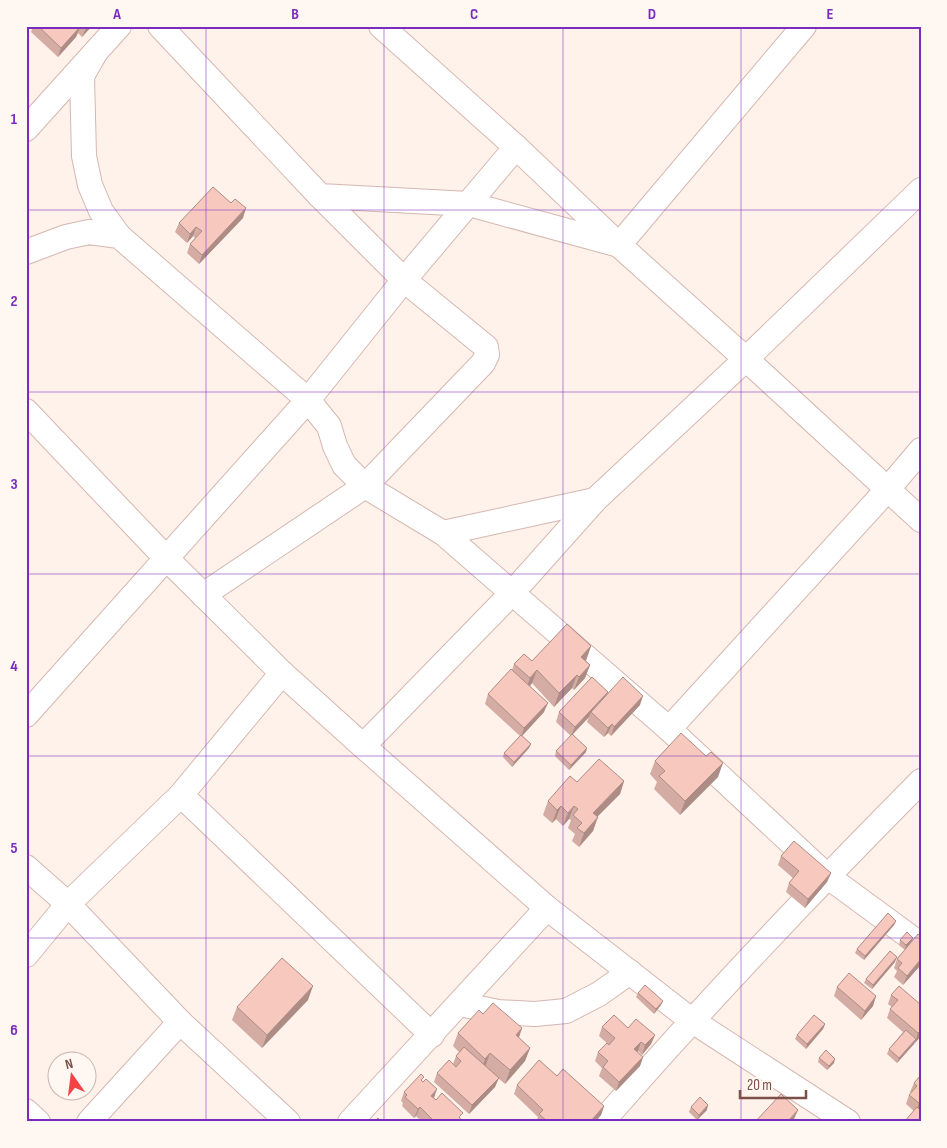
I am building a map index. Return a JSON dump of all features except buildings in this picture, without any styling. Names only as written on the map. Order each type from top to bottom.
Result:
[{"type":"street","points":[[29,120],[119,26]]},
{"type":"street","points":[[160,26],[320,196],[404,280],[486,347],[487,354],[483,364],[365,486],[204,595]]},
{"type":"street","points":[[380,26],[516,148],[619,245],[921,520]]},
{"type":"street","points":[[619,245],[804,26]]},
{"type":"street","points":[[95,53],[82,76],[84,156],[90,185],[101,211],[119,236],[308,400],[329,426],[344,465],[365,486],[443,532],[669,729],[827,876],[921,945]]},
{"type":"street","points":[[26,716],[308,400],[404,280],[516,148]]},
{"type":"street","points":[[362,746],[512,593],[595,500],[746,359],[921,190]]},
{"type":"street","points":[[320,196],[469,204],[619,245]]},
{"type":"street","points":[[26,252],[66,237],[89,232],[119,236]]},
{"type":"street","points":[[26,411],[166,558],[282,673],[362,746],[547,908],[691,1020],[848,1122]]},
{"type":"street","points":[[669,729],[887,490],[921,450]]},
{"type":"street","points":[[443,532],[595,500]]},
{"type":"street","points":[[26,955],[68,904],[181,795],[282,673]]},
{"type":"street","points":[[602,1122],[691,1020],[827,876],[921,781]]},
{"type":"street","points":[[181,795],[432,1035]]},
{"type":"street","points":[[26,868],[68,904],[180,1022],[288,1122]]},
{"type":"street","points":[[350,1122],[547,908]]},
{"type":"street","points":[[460,1004],[498,1012],[535,1014],[566,1010],[599,994],[630,972]]},
{"type":"street","points":[[89,1122],[180,1022]]},
{"type":"street","points":[[26,1111],[38,1122]]}]
